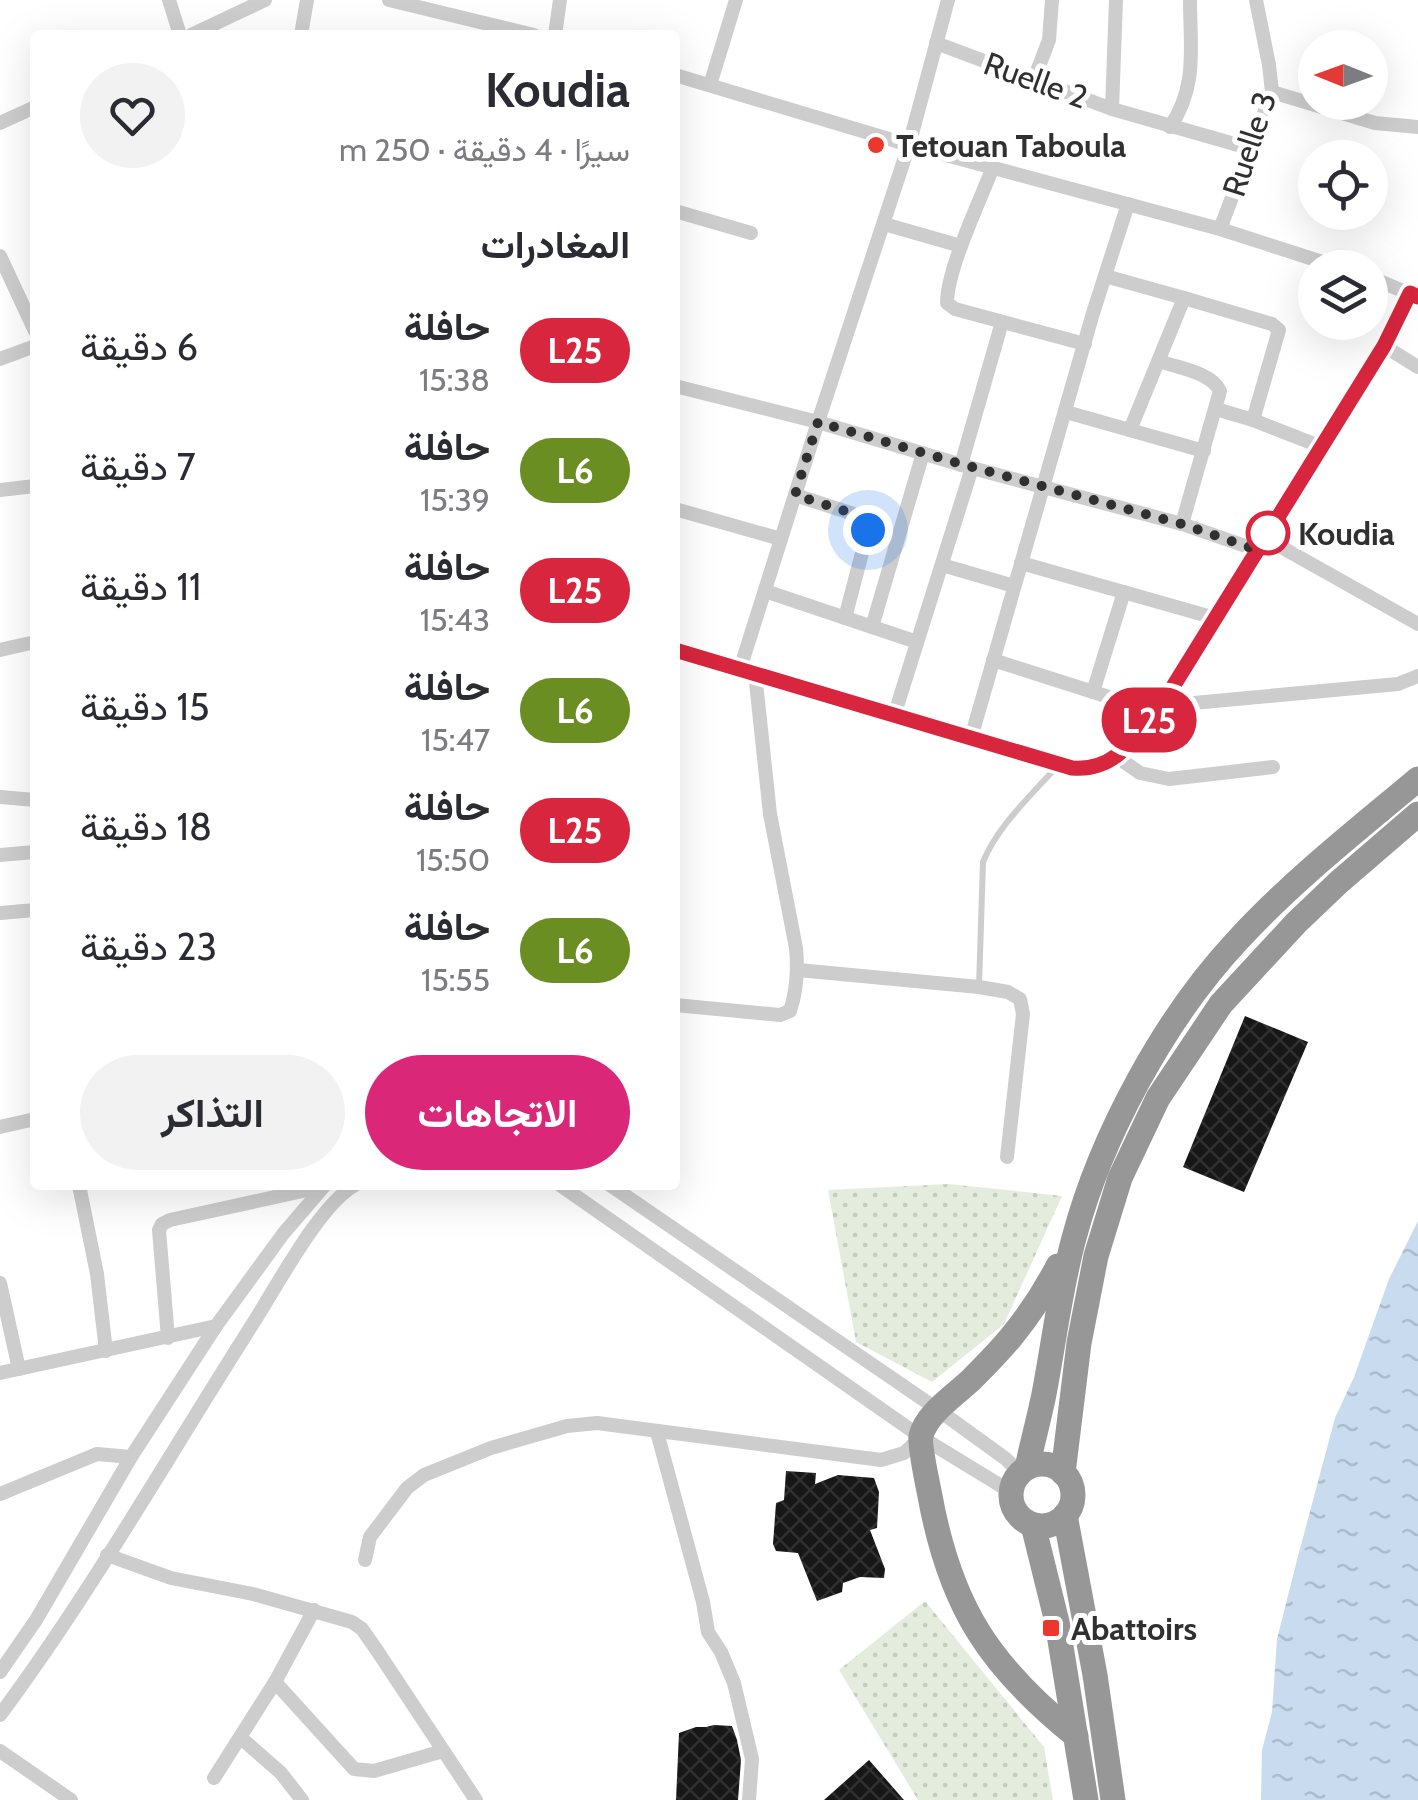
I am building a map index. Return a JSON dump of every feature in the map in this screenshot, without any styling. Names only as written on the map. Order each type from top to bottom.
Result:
[{"type":"highway","points":[[1019,1478],[1042,1464],[1056,1468],[1068,1478],[1070,1508],[1054,1524],[1026,1522],[1016,1512],[1019,1478],[1044,1394],[1073,1240],[1087,1192],[1138,1082],[1197,988],[1236,942],[1271,906],[1418,779]]},
{"type":"highway","points":[[1063,1473],[1079,1343],[1096,1256],[1120,1178],[1158,1098],[1221,1004],[1296,922],[1418,814]]},
{"type":"highway","points":[[1073,1240],[1042,1296],[1012,1336],[937,1409],[921,1437],[940,1547],[965,1611],[1011,1676],[1039,1706],[1076,1736]]},
{"type":"highway","points":[[1065,1515],[1095,1675],[1113,1800]]},
{"type":"highway","points":[[1033,1525],[1057,1622],[1086,1800]]},
{"type":"street","points":[[169,0],[178,30]]},
{"type":"street","points":[[202,30],[265,0]]},
{"type":"street","points":[[303,30],[307,0]]},
{"type":"street","points":[[390,0],[513,30]]},
{"type":"street","points":[[556,30],[560,0]]},
{"type":"street","points":[[710,85],[736,0]]},
{"type":"street","points":[[680,1006],[772,1015],[786,1014],[793,1005],[798,970],[796,948],[748,671],[765,591],[909,144],[948,0]]},
{"type":"street","points":[[1034,79],[1046,52],[1052,0]]},
{"type":"street","points":[[1112,108],[1116,0]]},
{"type":"street","points":[[1170,127],[1189,90],[1190,0]]},
{"type":"street","name":"Ruelle 3","points":[[1220,229],[1272,92],[1256,0]]},
{"type":"street","name":"Ruelle 2","points":[[936,43],[1112,108],[1252,149]]},
{"type":"street","points":[[680,76],[1298,254]]},
{"type":"street","points":[[1272,92],[1375,123],[1418,127]]},
{"type":"street","points":[[0,122],[30,108]]},
{"type":"street","points":[[993,167],[962,246],[947,293],[948,302],[954,309],[1086,344]]},
{"type":"street","points":[[971,738],[1128,204]]},
{"type":"street","points":[[680,213],[751,232]]},
{"type":"street","points":[[884,224],[962,246]]},
{"type":"street","points":[[0,256],[30,320]]},
{"type":"street","points":[[1105,276],[1274,325],[1279,330],[1253,420]]},
{"type":"street","points":[[680,651],[1065,766],[1096,767],[1117,757],[1158,709],[1414,295],[1388,284]]},
{"type":"street","points":[[1130,430],[1184,298]]},
{"type":"street","points":[[894,716],[942,565],[1002,322]]},
{"type":"street","points":[[1384,346],[1418,367]]},
{"type":"street","points":[[0,359],[30,348]]},
{"type":"street","points":[[1158,361],[1215,382],[1220,391],[1182,524]]},
{"type":"street","points":[[680,387],[1261,544],[1418,624]]},
{"type":"street","points":[[1216,409],[1322,447]]},
{"type":"street","points":[[1066,412],[1204,451]]},
{"type":"street","points":[[872,627],[923,453]]},
{"type":"street","points":[[0,490],[30,487]]},
{"type":"street","points":[[795,495],[864,517],[868,522],[845,618]]},
{"type":"street","points":[[680,510],[781,539]]},
{"type":"street","points":[[1021,563],[1215,618]]},
{"type":"street","points":[[942,565],[1014,586]]},
{"type":"street","points":[[765,591],[917,642]]},
{"type":"street","points":[[1092,692],[1124,592]]},
{"type":"street","points":[[0,650],[30,645]]},
{"type":"street","points":[[993,660],[1158,709],[1398,684],[1418,676]]},
{"type":"street","points":[[1117,757],[1132,769],[1161,778],[1274,768]]},
{"type":"street","points":[[0,797],[30,800]]},
{"type":"street","points":[[0,855],[30,852]]},
{"type":"street","points":[[0,913],[30,910]]},
{"type":"street","points":[[798,970],[979,987],[1014,995],[1022,1005],[1007,1156]]},
{"type":"street","points":[[0,1127],[30,1120]]},
{"type":"street","points":[[80,1190],[97,1274],[106,1351]]},
{"type":"street","points":[[168,1338],[158,1230],[162,1224],[306,1190]]},
{"type":"street","points":[[0,1672],[36,1620],[131,1457],[216,1326],[314,1190]]},
{"type":"street","points":[[316,1190],[327,1210]]},
{"type":"street","points":[[0,1715],[56,1635],[327,1210],[348,1190]]},
{"type":"street","points":[[567,1190],[921,1437],[1019,1478]]},
{"type":"street","points":[[617,1190],[937,1409],[1006,1459],[1019,1478]]},
{"type":"street","points":[[0,1283],[19,1369]]},
{"type":"street","points":[[0,1373],[216,1326]]},
{"type":"street","points":[[366,1560],[368,1543],[414,1481],[471,1454],[567,1426],[597,1423],[882,1460],[904,1453],[921,1437]]},
{"type":"street","points":[[657,1432],[708,1632],[734,1683],[752,1759],[748,1800]]},
{"type":"street","points":[[0,1494],[97,1454],[131,1457]]},
{"type":"street","points":[[107,1555],[171,1578],[253,1594],[346,1619],[362,1630],[476,1800]]},
{"type":"street","points":[[214,1778],[275,1682],[314,1610]]},
{"type":"street","points":[[275,1682],[354,1768],[374,1771],[443,1751]]},
{"type":"street","points":[[241,1738],[282,1773],[302,1800]]},
{"type":"street","points":[[0,1751],[71,1800]]},
{"type":"lane","points":[[979,987],[983,862],[988,848],[1065,766]]},
{"type":"green space","points":[[949,1184],[1062,1196],[1004,1324],[932,1382],[856,1342],[828,1190]]},
{"type":"green space","points":[[925,1601],[1044,1747],[1053,1800],[918,1800],[839,1670]]},
{"type":"water","points":[[1418,1221],[1418,1800],[1261,1800],[1262,1750],[1272,1712],[1277,1639],[1335,1418],[1389,1279]]},
{"type":"building","points":[[1245,1016],[1308,1042],[1244,1192],[1183,1167]]},
{"type":"building","points":[[786,1471],[816,1473],[815,1484],[838,1475],[874,1478],[879,1492],[877,1528],[870,1530],[885,1569],[884,1578],[860,1577],[843,1583],[842,1592],[817,1601],[798,1553],[776,1551],[773,1544],[776,1503],[784,1500]]},
{"type":"building","points":[[714,1725],[732,1726],[737,1740],[741,1760],[738,1800],[676,1800],[679,1733]]},
{"type":"building","points":[[869,1760],[904,1800],[824,1800]]},
{"type":"bus line","name":"L25","points":[[680,651],[1072,768],[1108,764],[1161,706],[1384,346],[1410,293],[1418,297]]},
{"type":"place","name":"Tetouan Taboula","points":[[876,145]]},
{"type":"place","name":"Koudia","points":[[1268,533]]},
{"type":"place","name":"Abattoirs","points":[[1051,1628]]},
{"type":"route","points":[[868,530],[864,517],[795,495],[818,422],[1182,524],[1257,550],[1268,533]]}]
